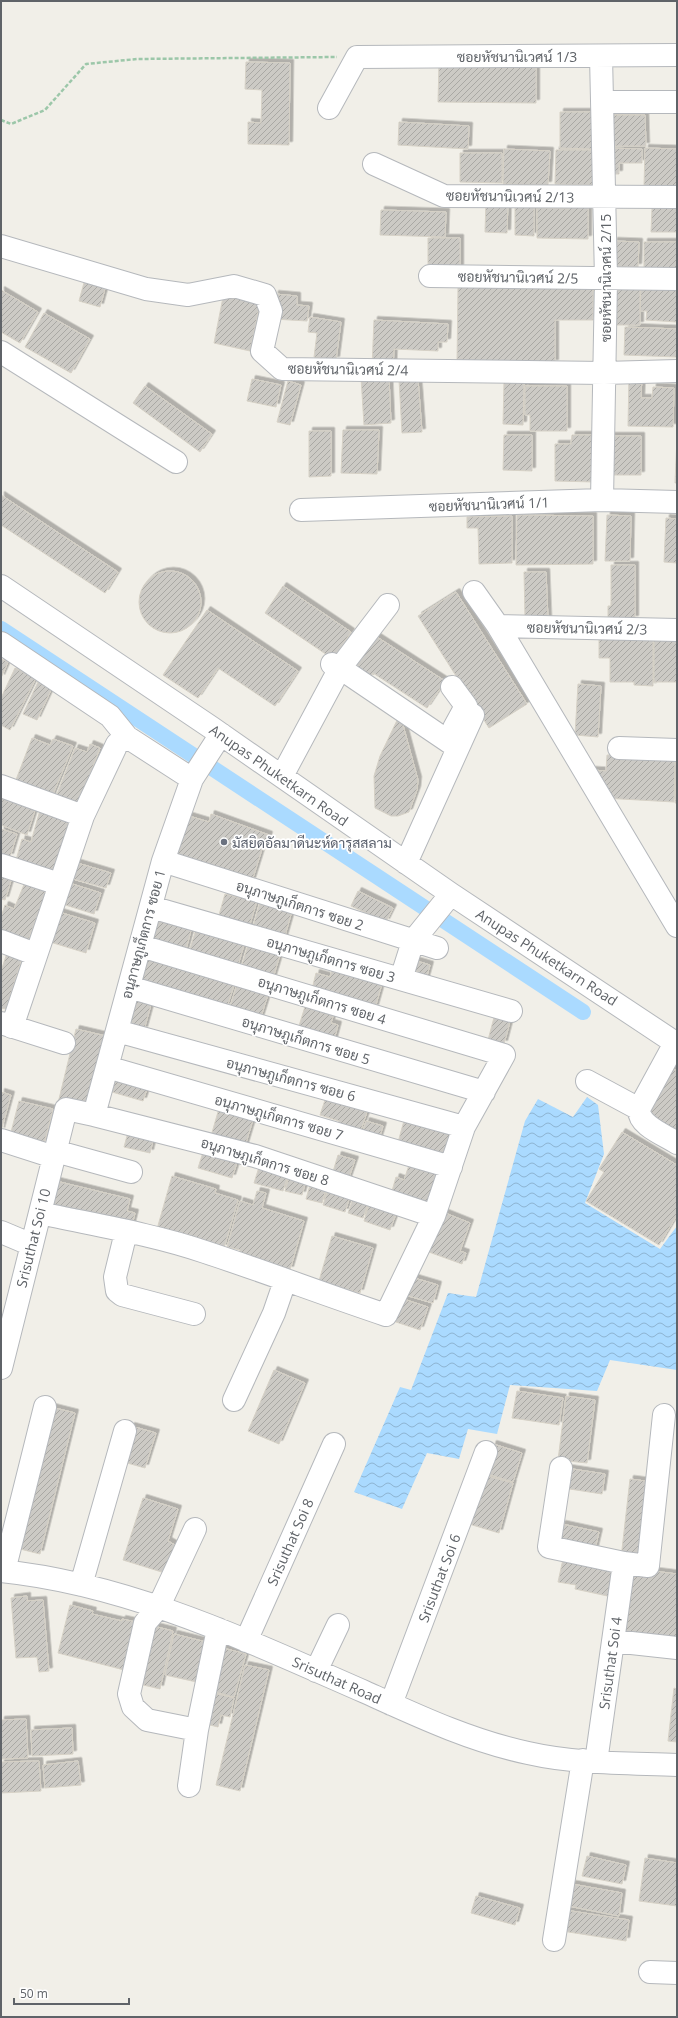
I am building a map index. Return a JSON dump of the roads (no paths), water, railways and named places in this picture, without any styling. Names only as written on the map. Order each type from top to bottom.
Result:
[{"type":"street","name":"ซอยหัชนานิเวศน์ 1/3","points":[[329,108],[358,57],[677,55]]},
{"type":"street","name":"ซอยหัชนานิเวศน์ 2/15","points":[[601,56],[606,279],[602,500]]},
{"type":"street","points":[[602,102],[677,102]]},
{"type":"street","name":"ซอยหัชนานิเวศน์ 2/13","points":[[374,164],[444,196],[605,198],[677,197]]},
{"type":"street","name":"ซอยหัชนานิเวศน์ 2/4","points":[[1,246],[146,289],[188,295],[234,286],[265,295],[271,311],[262,351],[282,369],[604,372]]},
{"type":"street","name":"ซอยหัชนานิเวศน์ 2/5","points":[[430,276],[677,279]]},
{"type":"street","points":[[1,352],[176,462]]},
{"type":"street","points":[[604,372],[677,371]]},
{"type":"street","name":"ซอยหัชนานิเวศน์ 1/1","points":[[301,510],[602,500],[677,502]]},
{"type":"street","name":"Anupas Phuketkarn Road","points":[[1,586],[222,734],[451,894],[676,1043]]},
{"type":"street","points":[[474,592],[498,626],[677,926]]},
{"type":"street","points":[[282,776],[336,666],[388,605]]},
{"type":"street","name":"ซอยหัชนานิเวศน์ 2/3","points":[[498,626],[677,630]]},
{"type":"street","points":[[1,643],[110,716],[127,737],[192,779]]},
{"type":"street","points":[[336,666],[452,744]]},
{"type":"street","points":[[406,863],[466,706],[452,687]]},
{"type":"street","points":[[452,744],[473,715]]},
{"type":"street","name":"อนุภาษภูเก็ตการ ซอย 1","points":[[94,1115],[152,907],[163,862],[192,779],[222,734]]},
{"type":"street","points":[[64,1043],[7,1025],[36,954],[83,816],[117,744],[127,737]]},
{"type":"street","points":[[619,748],[677,750]]},
{"type":"street","points":[[1,786],[83,816]]},
{"type":"street","name":"อนุภาษภูเก็ตการ ซอย 2","points":[[163,862],[437,948]]},
{"type":"street","points":[[1,865],[59,884]]},
{"type":"street","points":[[401,980],[413,941],[451,894]]},
{"type":"street","name":"อนุภาษภูเก็ตการ ซอย 3","points":[[152,907],[511,1011]]},
{"type":"street","points":[[1,941],[36,954]]},
{"type":"street","name":"อนุภาษภูเก็ตการ ซอย 4","points":[[141,946],[504,1055],[484,1092]]},
{"type":"street","name":"อนุภาษภูเก็ตการ ซอย 5","points":[[129,987],[484,1092]]},
{"type":"street","name":"อนุภาษภูเก็ตการ ซอย 6","points":[[117,1031],[464,1126]]},
{"type":"street","points":[[676,1043],[639,1109],[642,1122],[677,1143]]},
{"type":"street","name":"อนุภาษภูเก็ตการ ซอย 7","points":[[107,1067],[451,1167]]},
{"type":"street","points":[[587,1081],[639,1109]]},
{"type":"street","points":[[40,1214],[126,1232],[205,1252],[386,1315],[434,1216],[464,1126],[484,1092]]},
{"type":"street","name":"Srisuthat Soi 10","points":[[1,1368],[7,1314],[32,1245],[66,1109],[94,1115]]},
{"type":"street","name":"อนุภาษภูเก็ตการ ซอย 8","points":[[94,1115],[255,1156],[434,1216]]},
{"type":"street","points":[[1,1140],[130,1172]]},
{"type":"street","points":[[1,1232],[32,1245]]},
{"type":"street","points":[[126,1232],[115,1277],[117,1292],[122,1295],[194,1314]]},
{"type":"street","points":[[234,1400],[274,1312],[285,1281]]},
{"type":"street","points":[[3,1571],[45,1407]]},
{"type":"street","points":[[561,1468],[549,1547],[624,1563],[648,1566],[664,1415]]},
{"type":"street","points":[[81,1586],[125,1431]]},
{"type":"street","name":"Srisuthat Soi 8","points":[[246,1641],[334,1444]]},
{"type":"street","name":"Srisuthat Soi 6","points":[[391,1704],[486,1452]]},
{"type":"street","points":[[195,1528],[158,1608],[145,1623],[129,1694],[133,1706],[147,1720],[197,1730]]},
{"type":"street","name":"Srisuthat Soi 4","points":[[554,1940],[613,1641],[624,1563]]},
{"type":"street","name":"Srisuthat Road","points":[[3,1571],[81,1586],[137,1600],[218,1629],[445,1728],[528,1754],[590,1761],[677,1765]]},
{"type":"street","points":[[316,1671],[338,1625]]},
{"type":"street","points":[[190,1786],[197,1730],[218,1629]]},
{"type":"street","points":[[613,1641],[677,1648]]},
{"type":"street","points":[[650,1972],[677,1974]]},
{"type":"water","points":[[587,1097],[598,1105],[604,1154],[585,1203],[660,1249],[677,1226],[677,1370],[610,1360],[597,1391],[510,1385],[497,1434],[468,1429],[459,1459],[427,1453],[402,1509],[354,1492],[400,1387],[411,1390],[448,1293],[476,1297],[525,1121],[538,1099],[573,1117]]},
{"type":"waterway","points":[[1,629],[583,1012]]},
{"type":"place","name":"มัสยิดอัลมาดีนะห์ดารุสสลาม","points":[[224,842]]}]
